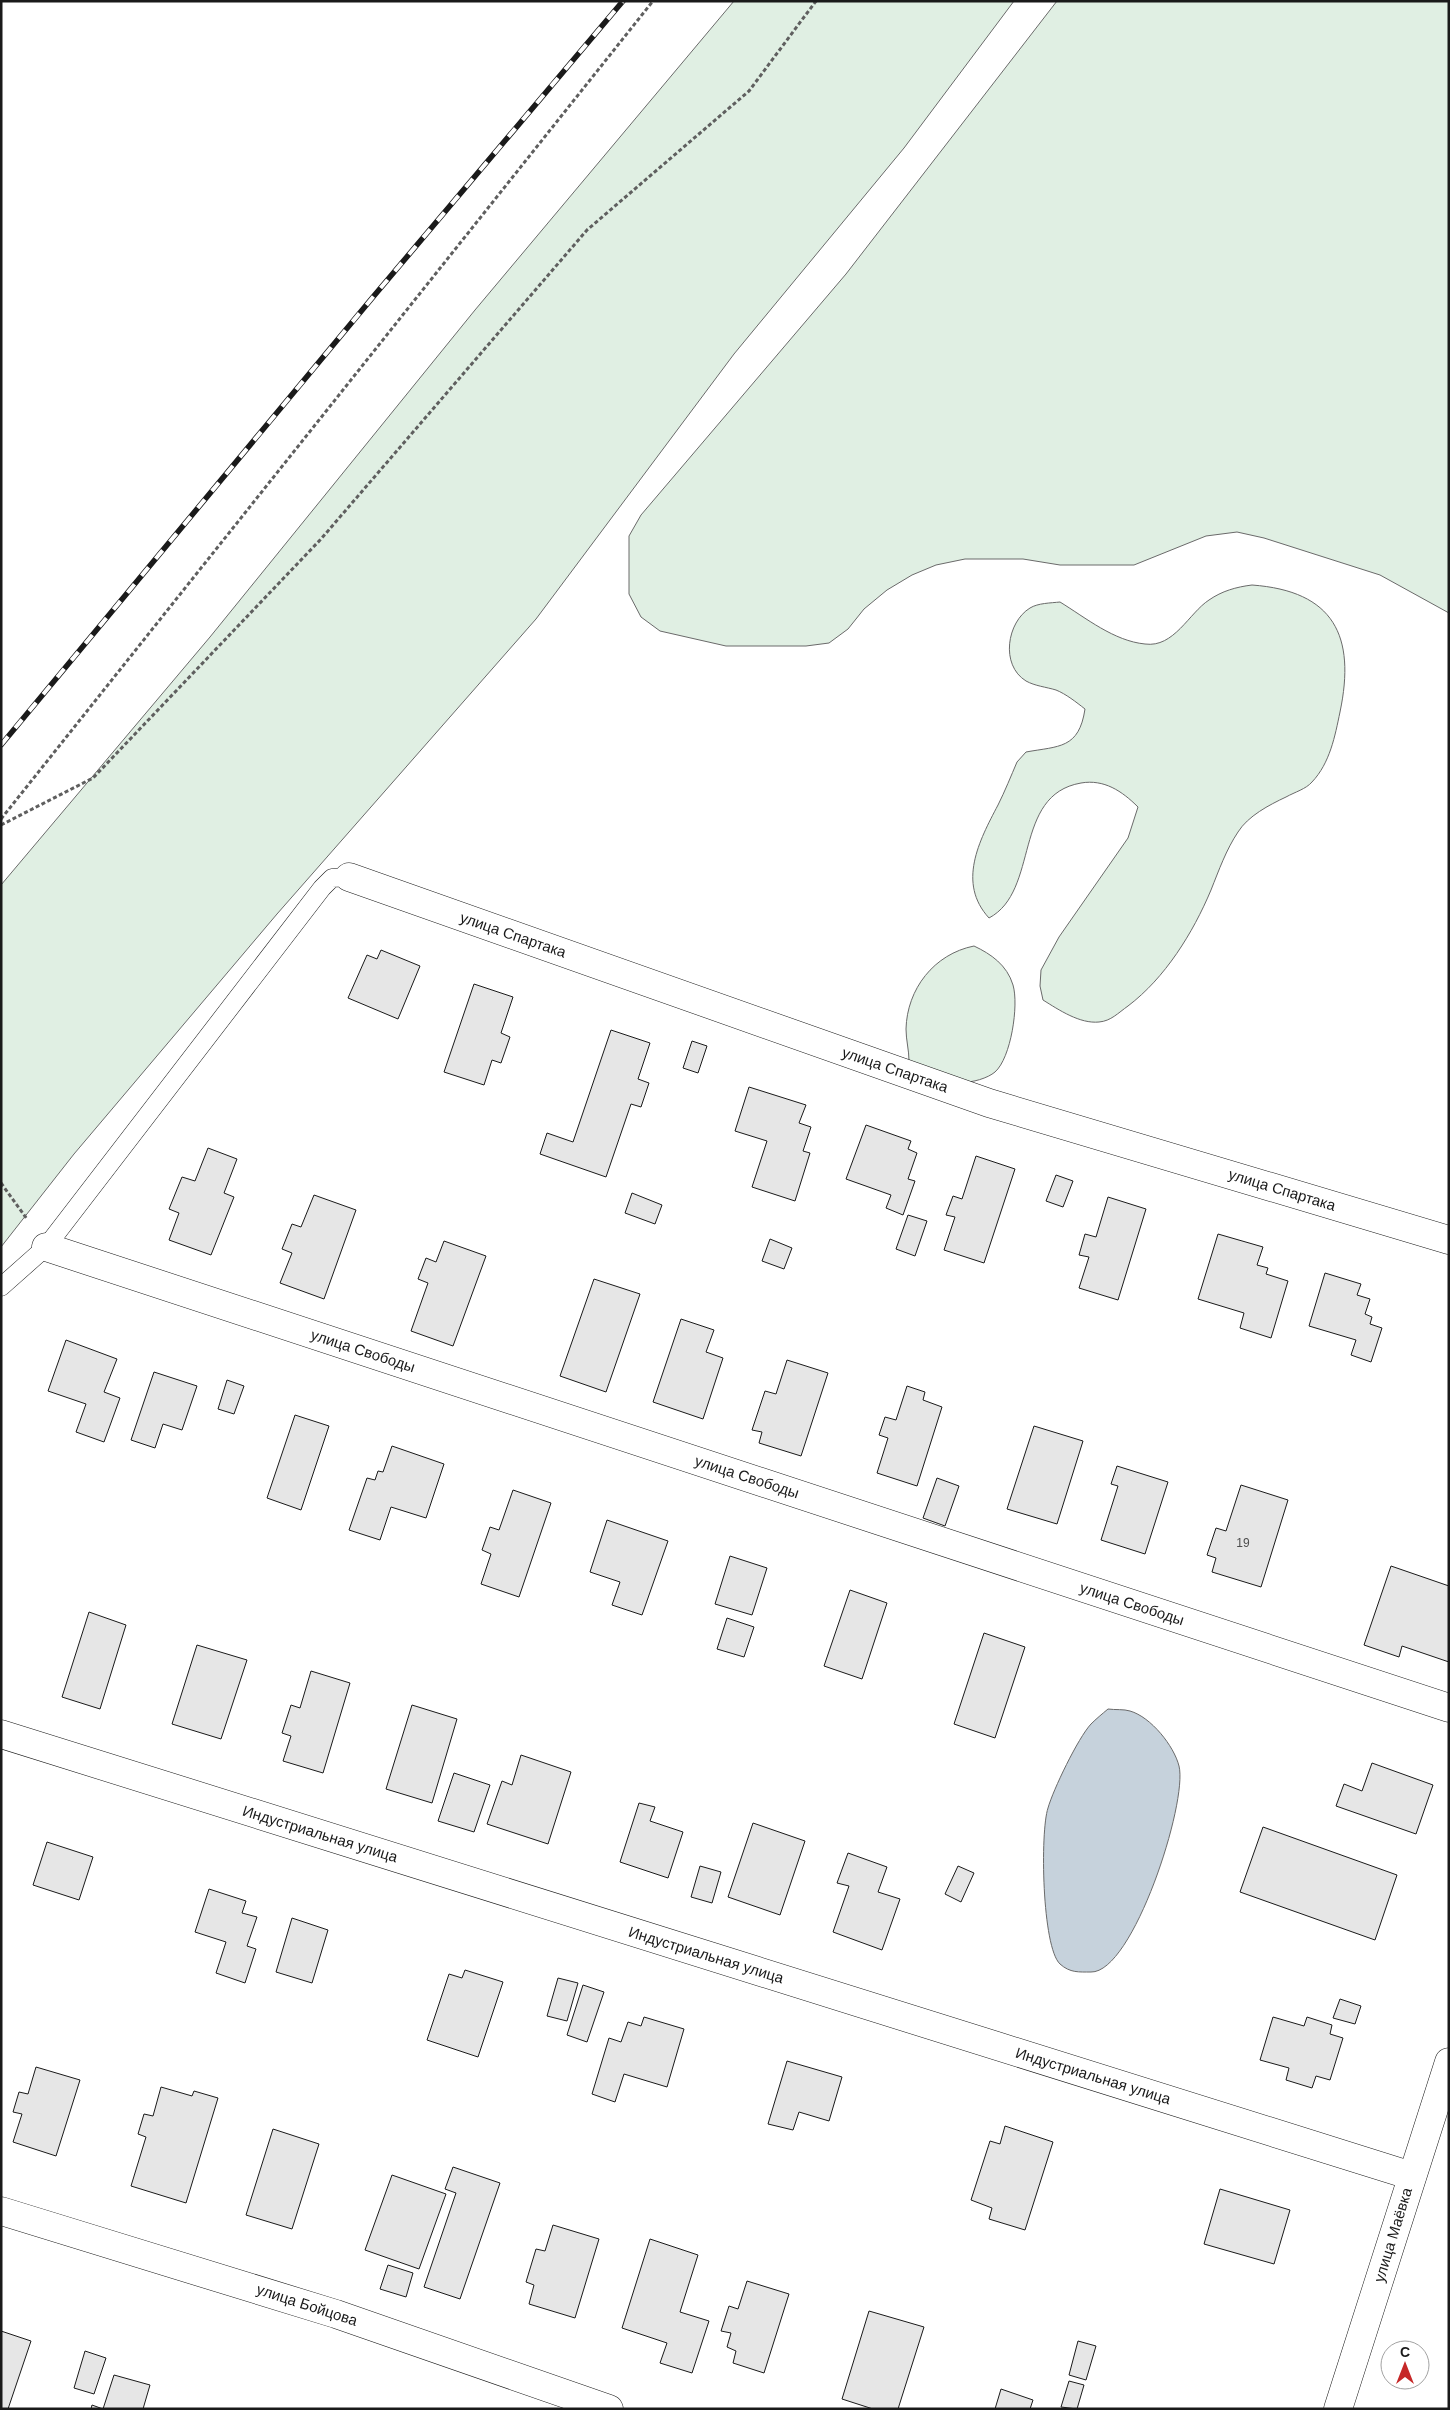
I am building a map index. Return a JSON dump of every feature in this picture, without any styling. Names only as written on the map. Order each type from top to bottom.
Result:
[{"type":"street","name":"улица Спартака","points":[[349,877],[989,1103],[1449,1240]]},
{"type":"street","name":"улица Свободы","points":[[46,1247],[1449,1708]]},
{"type":"street","name":"Индустриальная улица","points":[[1,1734],[1412,2176]]},
{"type":"street","name":"улица Маёвка","points":[[1338,2409],[1449,2062]]},
{"type":"street","name":"улица Бойцова","points":[[1,2211],[336,2314],[609,2409]]},
{"type":"lane","points":[[1,1287],[46,1247],[322,888],[332,878],[349,877]]},
{"type":"path","points":[[1,819],[653,1]]},
{"type":"path","points":[[1,825],[93,778],[320,539],[587,230],[749,92],[816,1]]},
{"type":"path","points":[[1,1183],[46,1247]]},
{"type":"green space","points":[[734,1],[1014,1],[904,148],[734,354],[536,619],[277,914],[74,1154],[1,1247],[1,885],[210,637],[475,310]]},
{"type":"green space","points":[[1057,1],[1449,1],[1449,613],[1380,575],[1264,538],[1237,532],[1206,536],[1134,565],[1060,565],[1023,559],[965,559],[936,565],[912,575],[887,590],[864,609],[848,629],[829,643],[806,646],[726,646],[660,631],[641,617],[629,594],[629,536],[641,515],[846,274]]},
{"type":"green space","points":[[1252,585],[1280,589],[1303,597],[1320,608],[1333,622],[1341,640],[1345,661],[1340,712],[1331,749],[1318,775],[1310,784],[1304,789],[1266,807],[1242,826],[1226,853],[1204,906],[1187,938],[1177,954],[1154,982],[1128,1006],[1107,1020],[1092,1022],[1077,1019],[1043,1000],[1040,986],[1041,970],[1059,937],[1128,838],[1138,807],[1119,791],[1097,783],[1081,783],[1059,791],[1045,805],[1035,824],[1015,887],[1005,905],[989,918],[979,905],[974,891],[974,862],[984,833],[1017,762],[1026,752],[1058,746],[1072,739],[1078,732],[1085,709],[1060,692],[1029,683],[1018,674],[1012,665],[1010,655],[1012,633],[1016,623],[1022,614],[1033,606],[1060,602],[1111,634],[1134,642],[1155,644],[1173,635],[1202,606],[1214,597],[1229,590]]},
{"type":"green space","points":[[974,946],[998,961],[1007,972],[1015,994],[1014,1018],[1009,1044],[1001,1065],[995,1072],[980,1080],[962,1082],[944,1077],[909,1061],[906,1029],[911,1000],[925,976],[935,965],[947,957],[960,950]]},
{"type":"shaded area","points":[[1108,1709],[1128,1710],[1138,1714],[1160,1733],[1167,1741],[1176,1758],[1179,1766],[1180,1785],[1175,1814],[1166,1847],[1140,1917],[1124,1945],[1107,1965],[1091,1972],[1079,1972],[1067,1969],[1060,1964],[1054,1953],[1049,1936],[1044,1889],[1045,1821],[1060,1777],[1073,1752],[1091,1724]]},
{"type":"building","points":[[381,950],[420,966],[398,1019],[348,998],[367,955],[377,959]]},
{"type":"building","points":[[474,984],[513,997],[501,1033],[510,1037],[501,1063],[492,1060],[484,1085],[444,1072]]},
{"type":"building","points":[[611,1030],[650,1043],[638,1079],[649,1083],[641,1107],[631,1104],[606,1177],[540,1154],[547,1133],[573,1142]]},
{"type":"building","points":[[692,1041],[707,1046],[698,1073],[683,1068]]},
{"type":"building","points":[[749,1087],[806,1105],[799,1123],[811,1127],[803,1151],[810,1153],[795,1201],[752,1187],[767,1141],[735,1131]]},
{"type":"building","points":[[866,1125],[911,1141],[908,1149],[917,1153],[908,1179],[915,1181],[903,1215],[886,1208],[891,1195],[846,1179]]},
{"type":"building","points":[[208,1148],[237,1159],[224,1193],[234,1197],[211,1255],[169,1240],[179,1213],[169,1209],[182,1177],[195,1181]]},
{"type":"building","points":[[976,1156],[1015,1169],[984,1263],[944,1250],[955,1217],[946,1215],[953,1196],[962,1199]]},
{"type":"building","points":[[1056,1175],[1073,1181],[1063,1207],[1046,1201]]},
{"type":"building","points":[[632,1193],[662,1205],[655,1224],[625,1213]]},
{"type":"building","points":[[314,1195],[356,1210],[324,1299],[280,1283],[292,1253],[282,1249],[292,1224],[301,1227]]},
{"type":"building","points":[[1108,1197],[1146,1209],[1118,1300],[1079,1288],[1089,1257],[1079,1255],[1085,1234],[1096,1237]]},
{"type":"building","points":[[908,1215],[927,1221],[915,1256],[896,1249]]},
{"type":"building","points":[[1218,1234],[1263,1247],[1257,1265],[1268,1268],[1266,1274],[1288,1281],[1271,1338],[1240,1328],[1244,1313],[1198,1299]]},
{"type":"building","points":[[770,1239],[792,1248],[784,1269],[762,1261]]},
{"type":"building","points":[[444,1241],[486,1256],[453,1346],[411,1331],[428,1283],[418,1279],[426,1258],[436,1262]]},
{"type":"building","points":[[1325,1273],[1361,1284],[1357,1295],[1370,1299],[1365,1314],[1372,1317],[1370,1324],[1382,1328],[1371,1362],[1351,1355],[1356,1340],[1309,1326]]},
{"type":"building","points":[[594,1279],[640,1294],[606,1392],[560,1376]]},
{"type":"building","points":[[681,1319],[714,1330],[706,1352],[723,1358],[703,1419],[653,1402]]},
{"type":"building","points":[[66,1340],[117,1359],[104,1392],[120,1398],[104,1442],[76,1432],[86,1404],[48,1391]]},
{"type":"building","points":[[787,1360],[828,1373],[801,1456],[759,1443],[762,1432],[752,1430],[765,1391],[776,1394]]},
{"type":"building","points":[[154,1372],[197,1386],[182,1430],[163,1424],[155,1448],[131,1440]]},
{"type":"building","points":[[227,1380],[244,1386],[234,1414],[218,1409]]},
{"type":"building","points":[[907,1386],[925,1392],[923,1400],[942,1407],[917,1486],[877,1473],[888,1438],[879,1435],[885,1417],[896,1420]]},
{"type":"building","points":[[295,1415],[329,1426],[301,1510],[267,1498]]},
{"type":"building","points":[[1034,1426],[1083,1441],[1057,1524],[1007,1509]]},
{"type":"building","points":[[392,1446],[444,1464],[426,1518],[391,1507],[380,1540],[349,1530],[367,1478],[375,1480],[378,1471],[383,1472]]},
{"type":"building","points":[[1117,1466],[1168,1482],[1145,1554],[1101,1540],[1118,1486],[1111,1484]]},
{"type":"building","points":[[937,1478],[959,1486],[945,1526],[923,1518]]},
{"type":"building","points":[[1241,1485],[1288,1500],[1261,1587],[1212,1572],[1216,1558],[1207,1555],[1216,1528],[1226,1531]]},
{"type":"building","points":[[513,1490],[551,1503],[519,1597],[481,1584],[491,1554],[482,1550],[490,1527],[499,1530]]},
{"type":"building","points":[[607,1520],[668,1541],[642,1615],[612,1605],[620,1582],[590,1572]]},
{"type":"building","points":[[730,1556],[767,1568],[752,1615],[715,1604]]},
{"type":"building","points":[[1391,1566],[1449,1586],[1449,1662],[1402,1646],[1399,1657],[1364,1645]]},
{"type":"building","points":[[850,1590],[887,1603],[862,1679],[824,1666]]},
{"type":"building","points":[[89,1612],[126,1625],[100,1709],[62,1697]]},
{"type":"building","points":[[727,1618],[754,1627],[744,1657],[717,1649]]},
{"type":"building","points":[[984,1633],[1025,1647],[995,1738],[954,1724]]},
{"type":"building","points":[[197,1645],[247,1660],[221,1739],[172,1724]]},
{"type":"building","points":[[311,1671],[350,1683],[323,1773],[283,1761],[291,1736],[282,1733],[291,1705],[300,1708]]},
{"type":"building","points":[[412,1705],[457,1719],[432,1803],[386,1789]]},
{"type":"building","points":[[521,1755],[571,1772],[548,1844],[487,1824],[502,1781],[512,1785]]},
{"type":"building","points":[[1372,1763],[1433,1785],[1416,1834],[1336,1806],[1344,1784],[1362,1791]]},
{"type":"building","points":[[454,1773],[490,1785],[474,1832],[438,1821]]},
{"type":"building","points":[[639,1803],[655,1807],[650,1821],[683,1832],[668,1878],[620,1862]]},
{"type":"building","points":[[753,1823],[805,1841],[780,1915],[728,1897]]},
{"type":"building","points":[[1263,1827],[1397,1875],[1375,1940],[1240,1892]]},
{"type":"building","points":[[47,1842],[93,1857],[79,1900],[33,1885]]},
{"type":"building","points":[[848,1853],[887,1867],[878,1892],[900,1899],[882,1950],[833,1932],[849,1886],[837,1883]]},
{"type":"building","points":[[700,1866],[721,1872],[712,1903],[691,1897]]},
{"type":"building","points":[[958,1866],[974,1873],[961,1902],[945,1894]]},
{"type":"building","points":[[209,1889],[246,1901],[242,1913],[257,1917],[247,1946],[256,1949],[245,1983],[216,1973],[226,1942],[195,1932]]},
{"type":"building","points":[[292,1918],[328,1930],[312,1983],[276,1972]]},
{"type":"building","points":[[465,1970],[503,1982],[478,2057],[427,2040],[449,1974],[462,1978]]},
{"type":"building","points":[[558,1978],[578,1983],[567,2021],[547,2016]]},
{"type":"building","points":[[583,1985],[604,1992],[587,2042],[567,2035]]},
{"type":"building","points":[[1340,1999],[1361,2006],[1355,2024],[1333,2018]]},
{"type":"building","points":[[644,2017],[684,2029],[667,2087],[624,2074],[615,2102],[592,2094],[609,2038],[621,2042],[628,2022],[641,2026]]},
{"type":"building","points":[[1273,2017],[1304,2026],[1307,2017],[1332,2025],[1330,2034],[1343,2038],[1330,2080],[1316,2076],[1312,2088],[1286,2080],[1289,2068],[1260,2060]]},
{"type":"building","points":[[787,2061],[842,2077],[829,2121],[799,2112],[793,2130],[768,2124]]},
{"type":"building","points":[[36,2067],[80,2080],[56,2156],[13,2142],[22,2114],[13,2112],[19,2092],[28,2094]]},
{"type":"building","points":[[161,2087],[192,2096],[194,2091],[218,2098],[186,2203],[131,2186],[146,2137],[138,2134],[144,2114],[153,2116]]},
{"type":"building","points":[[1005,2126],[1053,2142],[1025,2230],[989,2219],[992,2208],[971,2200],[990,2141],[1000,2144]]},
{"type":"building","points":[[273,2129],[319,2144],[292,2229],[246,2215]]},
{"type":"building","points":[[453,2167],[500,2183],[460,2299],[424,2287],[456,2193],[445,2189]]},
{"type":"building","points":[[392,2175],[446,2194],[419,2269],[365,2250]]},
{"type":"building","points":[[1220,2189],[1290,2210],[1274,2264],[1204,2244]]},
{"type":"building","points":[[553,2225],[599,2239],[575,2318],[529,2304],[534,2285],[526,2282],[536,2249],[545,2251]]},
{"type":"building","points":[[650,2239],[698,2255],[680,2312],[709,2321],[692,2373],[660,2363],[667,2343],[622,2328]]},
{"type":"building","points":[[388,2265],[413,2273],[406,2297],[380,2289]]},
{"type":"building","points":[[747,2281],[789,2294],[764,2373],[733,2363],[736,2351],[727,2347],[731,2333],[721,2331],[729,2306],[738,2309]]},
{"type":"building","points":[[869,2311],[924,2327],[898,2409],[873,2409],[842,2399]]},
{"type":"building","points":[[1,2331],[31,2341],[8,2409],[1,2409]]},
{"type":"building","points":[[1078,2341],[1096,2346],[1086,2380],[1069,2375]]},
{"type":"building","points":[[85,2351],[106,2358],[94,2394],[74,2388]]},
{"type":"building","points":[[114,2375],[150,2385],[143,2409],[103,2409]]},
{"type":"building","points":[[1069,2381],[1084,2385],[1077,2409],[1061,2407]]},
{"type":"building","points":[[1001,2389],[1033,2400],[1030,2409],[995,2409]]},
{"type":"building","points":[[92,2405],[103,2409],[91,2409]]},
{"type":"railway","points":[[1,745],[373,297],[623,1]]}]
